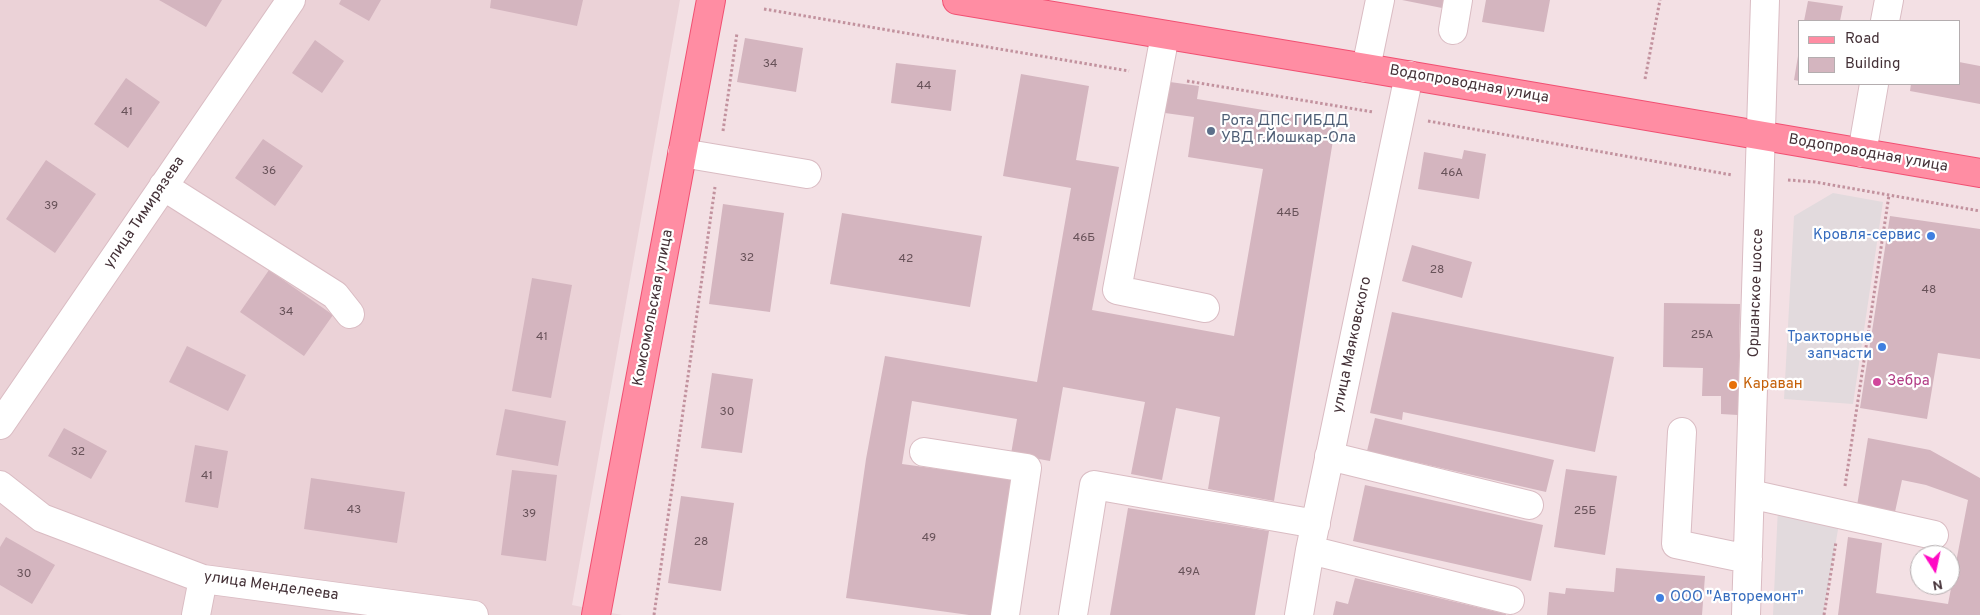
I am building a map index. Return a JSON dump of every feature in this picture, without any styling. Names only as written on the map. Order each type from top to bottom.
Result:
[{"type":"main road","name":"Комсомольская улица","points":[[596,615],[711,0]]},
{"type":"main road","name":"Водопроводная улица","points":[[957,0],[1980,173]]},
{"type":"street","name":"улица Тимирязева","points":[[0,425],[291,0]]},
{"type":"street","points":[[1366,68],[1380,0]]},
{"type":"street","points":[[1452,30],[1458,0]]},
{"type":"street","name":"Оршанское шоссе","points":[[1746,615],[1765,0]]},
{"type":"street","points":[[1885,20],[1889,0]]},
{"type":"street","points":[[1165,34],[1117,290],[1205,308]]},
{"type":"street","name":"улица Маяковского","points":[[1299,615],[1329,456],[1409,75]]},
{"type":"street","points":[[1862,153],[1874,85]]},
{"type":"street","points":[[682,154],[807,174]]},
{"type":"street","points":[[163,186],[335,295],[350,314]]},
{"type":"street","points":[[1682,432],[1676,544],[1748,559]]},
{"type":"street","points":[[924,452],[1027,468],[1005,615]]},
{"type":"street","points":[[1329,456],[1529,505]]},
{"type":"street","name":"улица Менделеева","points":[[0,485],[42,518],[203,579],[474,615]]},
{"type":"street","points":[[1073,615],[1094,485],[1316,524]]},
{"type":"street","points":[[1750,494],[1934,535]]},
{"type":"street","points":[[1310,550],[1510,600]]},
{"type":"street","points":[[196,615],[203,579]]},
{"type":"path","points":[[1645,79],[1660,0]]},
{"type":"path","points":[[654,615],[738,25]]},
{"type":"path","points":[[1824,615],[1889,195]]},
{"type":"shaded area","points":[[0,0],[680,0],[572,605],[622,615],[0,615]]},
{"type":"shaded area","points":[[1833,193],[1883,202],[1853,404],[1784,399],[1794,216]]},
{"type":"shaded area","points":[[1778,507],[1839,524],[1823,615],[1773,615]]},
{"type":"building","points":[[159,0],[222,0],[206,27]]},
{"type":"building","points":[[341,0],[381,0],[369,21],[339,4]]},
{"type":"building","points":[[491,0],[583,0],[577,26],[490,8]]},
{"type":"building","points":[[1402,0],[1448,0],[1447,9]]},
{"type":"building","points":[[1486,0],[1550,0],[1544,32],[1482,22]]},
{"type":"building","points":[[1808,1],[1843,6],[1840,20],[1804,20]]},
{"type":"building","points":[[745,38],[803,48],[796,92],[737,82]]},
{"type":"building","points":[[315,40],[344,61],[322,93],[292,73]]},
{"type":"building","points":[[1798,56],[1798,81],[1794,80]]},
{"type":"building","points":[[1960,62],[1980,66],[1980,104],[1910,91],[1911,85],[1960,85]]},
{"type":"building","points":[[896,63],[956,70],[951,111],[891,103]]},
{"type":"building","points":[[1021,74],[1089,86],[1076,160],[1119,167],[1092,310],[1234,336],[1263,169],[1188,157],[1194,117],[1165,113],[1170,82],[1199,86],[1197,99],[1336,122],[1274,501],[1208,489],[1220,417],[1176,408],[1162,480],[1131,474],[1145,402],[1063,387],[1050,461],[1011,454],[1017,419],[912,401],[902,464],[1013,479],[993,615],[969,615],[846,598],[866,459],[885,356],[1037,382],[1071,188],[1003,176]]},
{"type":"building","points":[[126,78],[160,102],[128,148],[94,124]]},
{"type":"building","points":[[263,139],[303,166],[275,206],[235,178]]},
{"type":"building","points":[[1464,150],[1486,154],[1479,199],[1418,189],[1424,152],[1462,159]]},
{"type":"building","points":[[46,160],[96,194],[55,253],[6,219]]},
{"type":"building","points":[[723,204],[784,213],[770,312],[709,304]]},
{"type":"building","points":[[842,213],[982,236],[970,307],[830,284]]},
{"type":"building","points":[[1890,216],[1980,229],[1980,359],[1938,353],[1927,419],[1860,408]]},
{"type":"building","points":[[1412,245],[1472,262],[1462,298],[1402,281]]},
{"type":"building","points":[[269,270],[333,315],[304,356],[240,312]]},
{"type":"building","points":[[532,278],[572,285],[551,398],[512,391]]},
{"type":"building","points":[[1664,303],[1740,304],[1738,415],[1721,414],[1721,396],[1702,396],[1703,368],[1663,367]]},
{"type":"building","points":[[1392,312],[1614,357],[1595,452],[1403,412],[1402,420],[1370,413]]},
{"type":"building","points":[[187,346],[246,375],[228,411],[169,382]]},
{"type":"building","points":[[712,373],[753,379],[742,453],[701,448]]},
{"type":"building","points":[[505,409],[566,421],[558,466],[496,455]]},
{"type":"building","points":[[1375,418],[1554,460],[1546,492],[1367,451]]},
{"type":"building","points":[[64,428],[107,451],[91,479],[48,456]]},
{"type":"building","points":[[1868,438],[1930,450],[1980,478],[1980,615],[1838,615],[1848,537],[1882,543],[1876,593],[1948,604],[1950,595],[1960,595],[1959,545],[1968,500],[1926,485],[1902,480],[1893,521],[1856,512]]},
{"type":"building","points":[[195,445],[228,451],[218,508],[185,502]]},
{"type":"building","points":[[1566,469],[1617,476],[1605,555],[1554,547]]},
{"type":"building","points":[[512,470],[557,475],[546,561],[501,555]]},
{"type":"building","points":[[311,478],[405,492],[397,543],[304,529]]},
{"type":"building","points":[[1365,485],[1543,525],[1531,581],[1353,541]]},
{"type":"building","points":[[681,496],[734,503],[721,591],[668,583]]},
{"type":"building","points":[[1128,508],[1269,531],[1255,615],[1110,615]]},
{"type":"building","points":[[6,537],[55,565],[32,604],[0,585],[0,547]]},
{"type":"building","points":[[1616,568],[1705,576],[1702,615],[1547,615],[1549,592],[1565,594],[1566,588],[1614,592]]},
{"type":"building","points":[[1355,578],[1506,615],[1333,615],[1336,601],[1348,604]]},
{"type":"place","name":"Рота ДПС ГИБДД УВД г.Йошкар-Ола","points":[[1211,131]]},
{"type":"place","name":"Кровля-сервис","points":[[1931,236]]},
{"type":"place","name":"Тракторные запчасти","points":[[1882,347]]},
{"type":"place","name":"Зебра","points":[[1877,382]]},
{"type":"place","name":"Караван","points":[[1733,385]]},
{"type":"place","name":"ООО \"Авторемонт\"","points":[[1660,598]]}]
